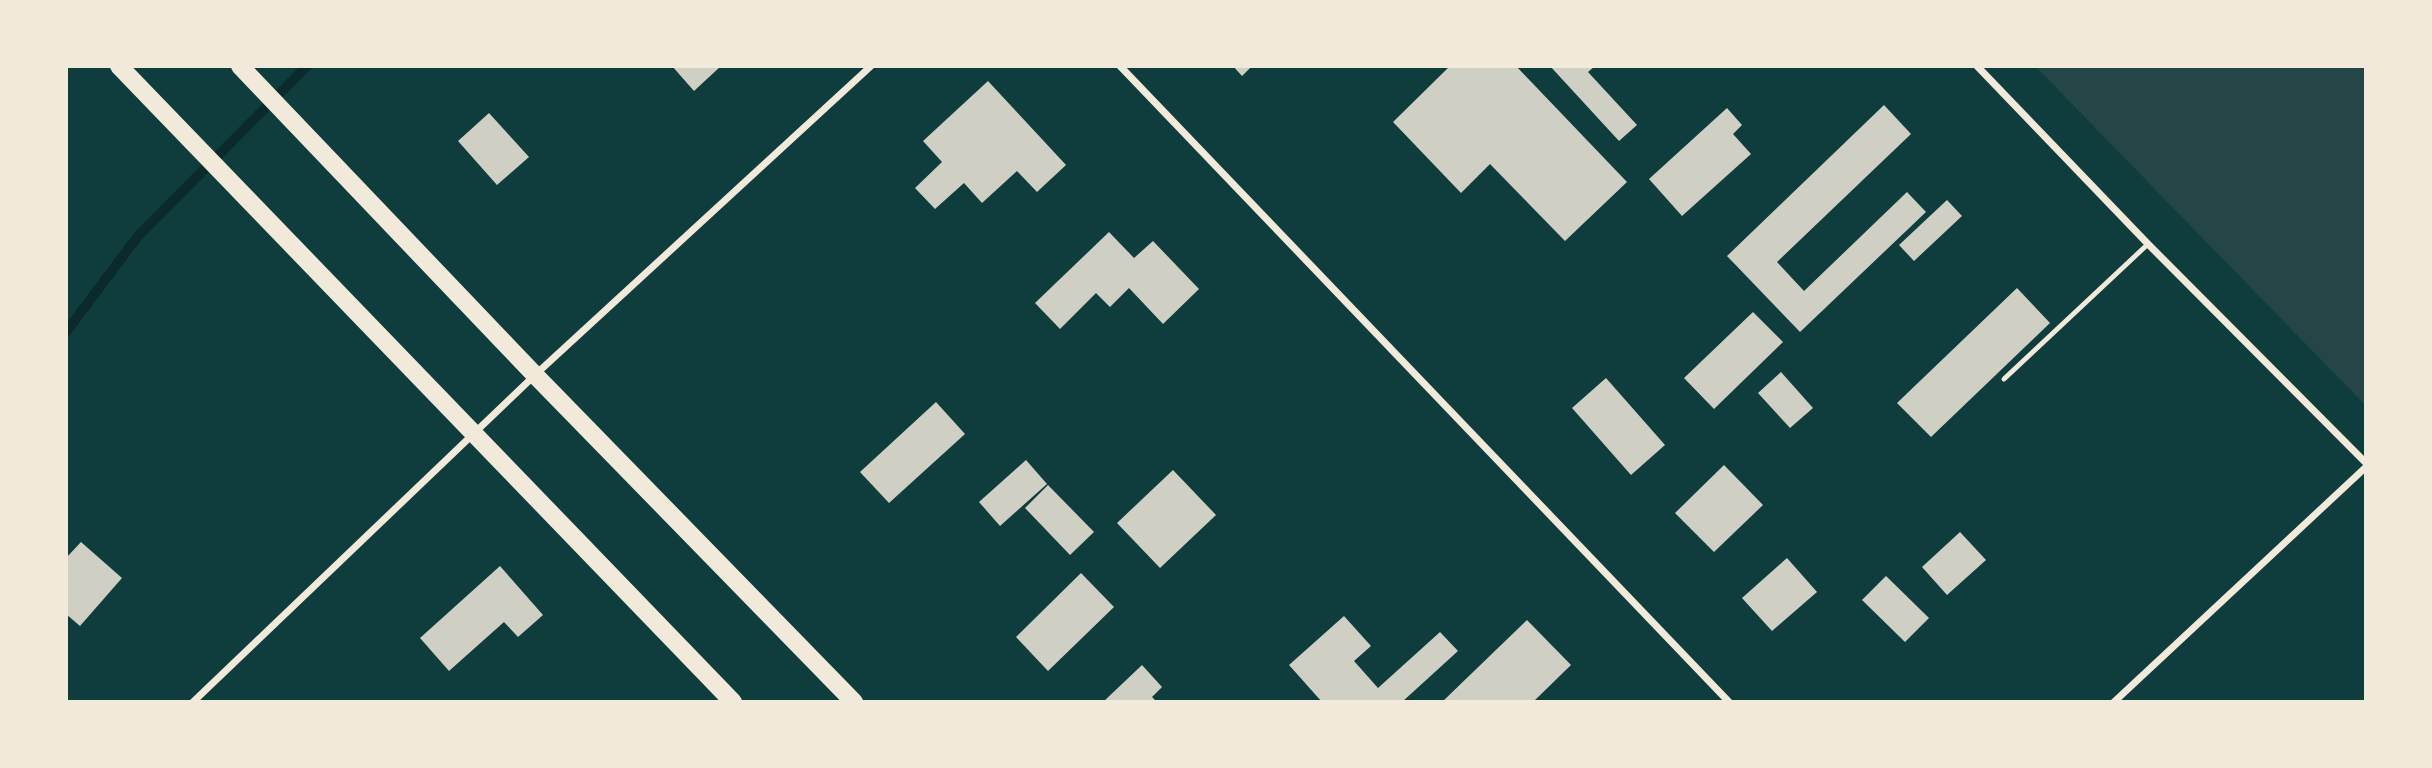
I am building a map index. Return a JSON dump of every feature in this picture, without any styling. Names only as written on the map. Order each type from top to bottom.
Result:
[{"type":"main road","points":[[119,66],[733,702]]},
{"type":"main road","points":[[240,66],[535,375],[854,702]]},
{"type":"street","points":[[193,702],[535,375],[871,66]]},
{"type":"street","points":[[1120,66],[1729,702]]},
{"type":"street","points":[[1978,66],[2365,465],[2114,702]]},
{"type":"lane","points":[[2004,379],[2148,244]]},
{"type":"shaded area","points":[[2036,67],[2365,67],[2365,405]]},
{"type":"building","points":[[672,66],[721,66],[694,91]]},
{"type":"building","points":[[1233,66],[1252,66],[1242,76]]},
{"type":"building","points":[[1450,66],[1516,66],[1627,182],[1565,241],[1490,164],[1461,193],[1393,122]]},
{"type":"building","points":[[1550,66],[1595,66],[1588,72],[1637,125],[1619,141]]},
{"type":"building","points":[[988,81],[1066,165],[1037,192],[1017,171],[982,203],[964,183],[935,209],[915,188],[942,162],[923,141]]},
{"type":"building","points":[[1884,105],[1911,134],[1777,262],[1804,291],[1907,192],[1926,212],[1800,332],[1727,256]]},
{"type":"building","points":[[1727,108],[1742,125],[1733,134],[1751,154],[1682,216],[1649,179]]},
{"type":"building","points":[[489,113],[529,157],[497,185],[458,141]]},
{"type":"building","points":[[1947,200],[1962,216],[1914,261],[1899,245]]},
{"type":"building","points":[[1109,232],[1134,258],[1153,241],[1199,289],[1163,324],[1129,288],[1110,307],[1096,293],[1060,329],[1035,303]]},
{"type":"building","points":[[2017,288],[2050,323],[1931,437],[1897,403]]},
{"type":"building","points":[[1753,312],[1783,342],[1714,409],[1684,378]]},
{"type":"building","points":[[1781,372],[1813,408],[1790,428],[1758,393]]},
{"type":"building","points":[[1606,378],[1665,445],[1631,475],[1572,408]]},
{"type":"building","points":[[936,402],[965,434],[889,503],[860,472]]},
{"type":"building","points":[[1026,460],[1047,484],[1000,526],[979,502]]},
{"type":"building","points":[[1724,465],[1763,505],[1714,552],[1675,513]]},
{"type":"building","points":[[1173,470],[1216,515],[1160,568],[1117,523]]},
{"type":"building","points":[[1048,485],[1094,532],[1070,555],[1025,508]]},
{"type":"building","points":[[1960,532],[1986,560],[1947,595],[1922,567]]},
{"type":"building","points":[[81,542],[122,578],[80,626],[66,614],[66,558]]},
{"type":"building","points":[[1787,558],[1817,592],[1772,631],[1742,598]]},
{"type":"building","points":[[500,566],[543,615],[518,637],[504,622],[449,671],[420,638]]},
{"type":"building","points":[[1081,573],[1114,607],[1048,671],[1016,637]]},
{"type":"building","points":[[1886,576],[1929,618],[1905,642],[1862,600]]},
{"type":"building","points":[[1344,616],[1371,646],[1354,661],[1378,688],[1440,632],[1458,651],[1402,702],[1322,702],[1289,665]]},
{"type":"building","points":[[1527,620],[1571,665],[1533,702],[1442,702]]},
{"type":"building","points":[[1142,665],[1162,687],[1152,697],[1157,702],[1103,702]]},
{"type":"waterway","points":[[66,332],[138,236],[307,66]]}]
